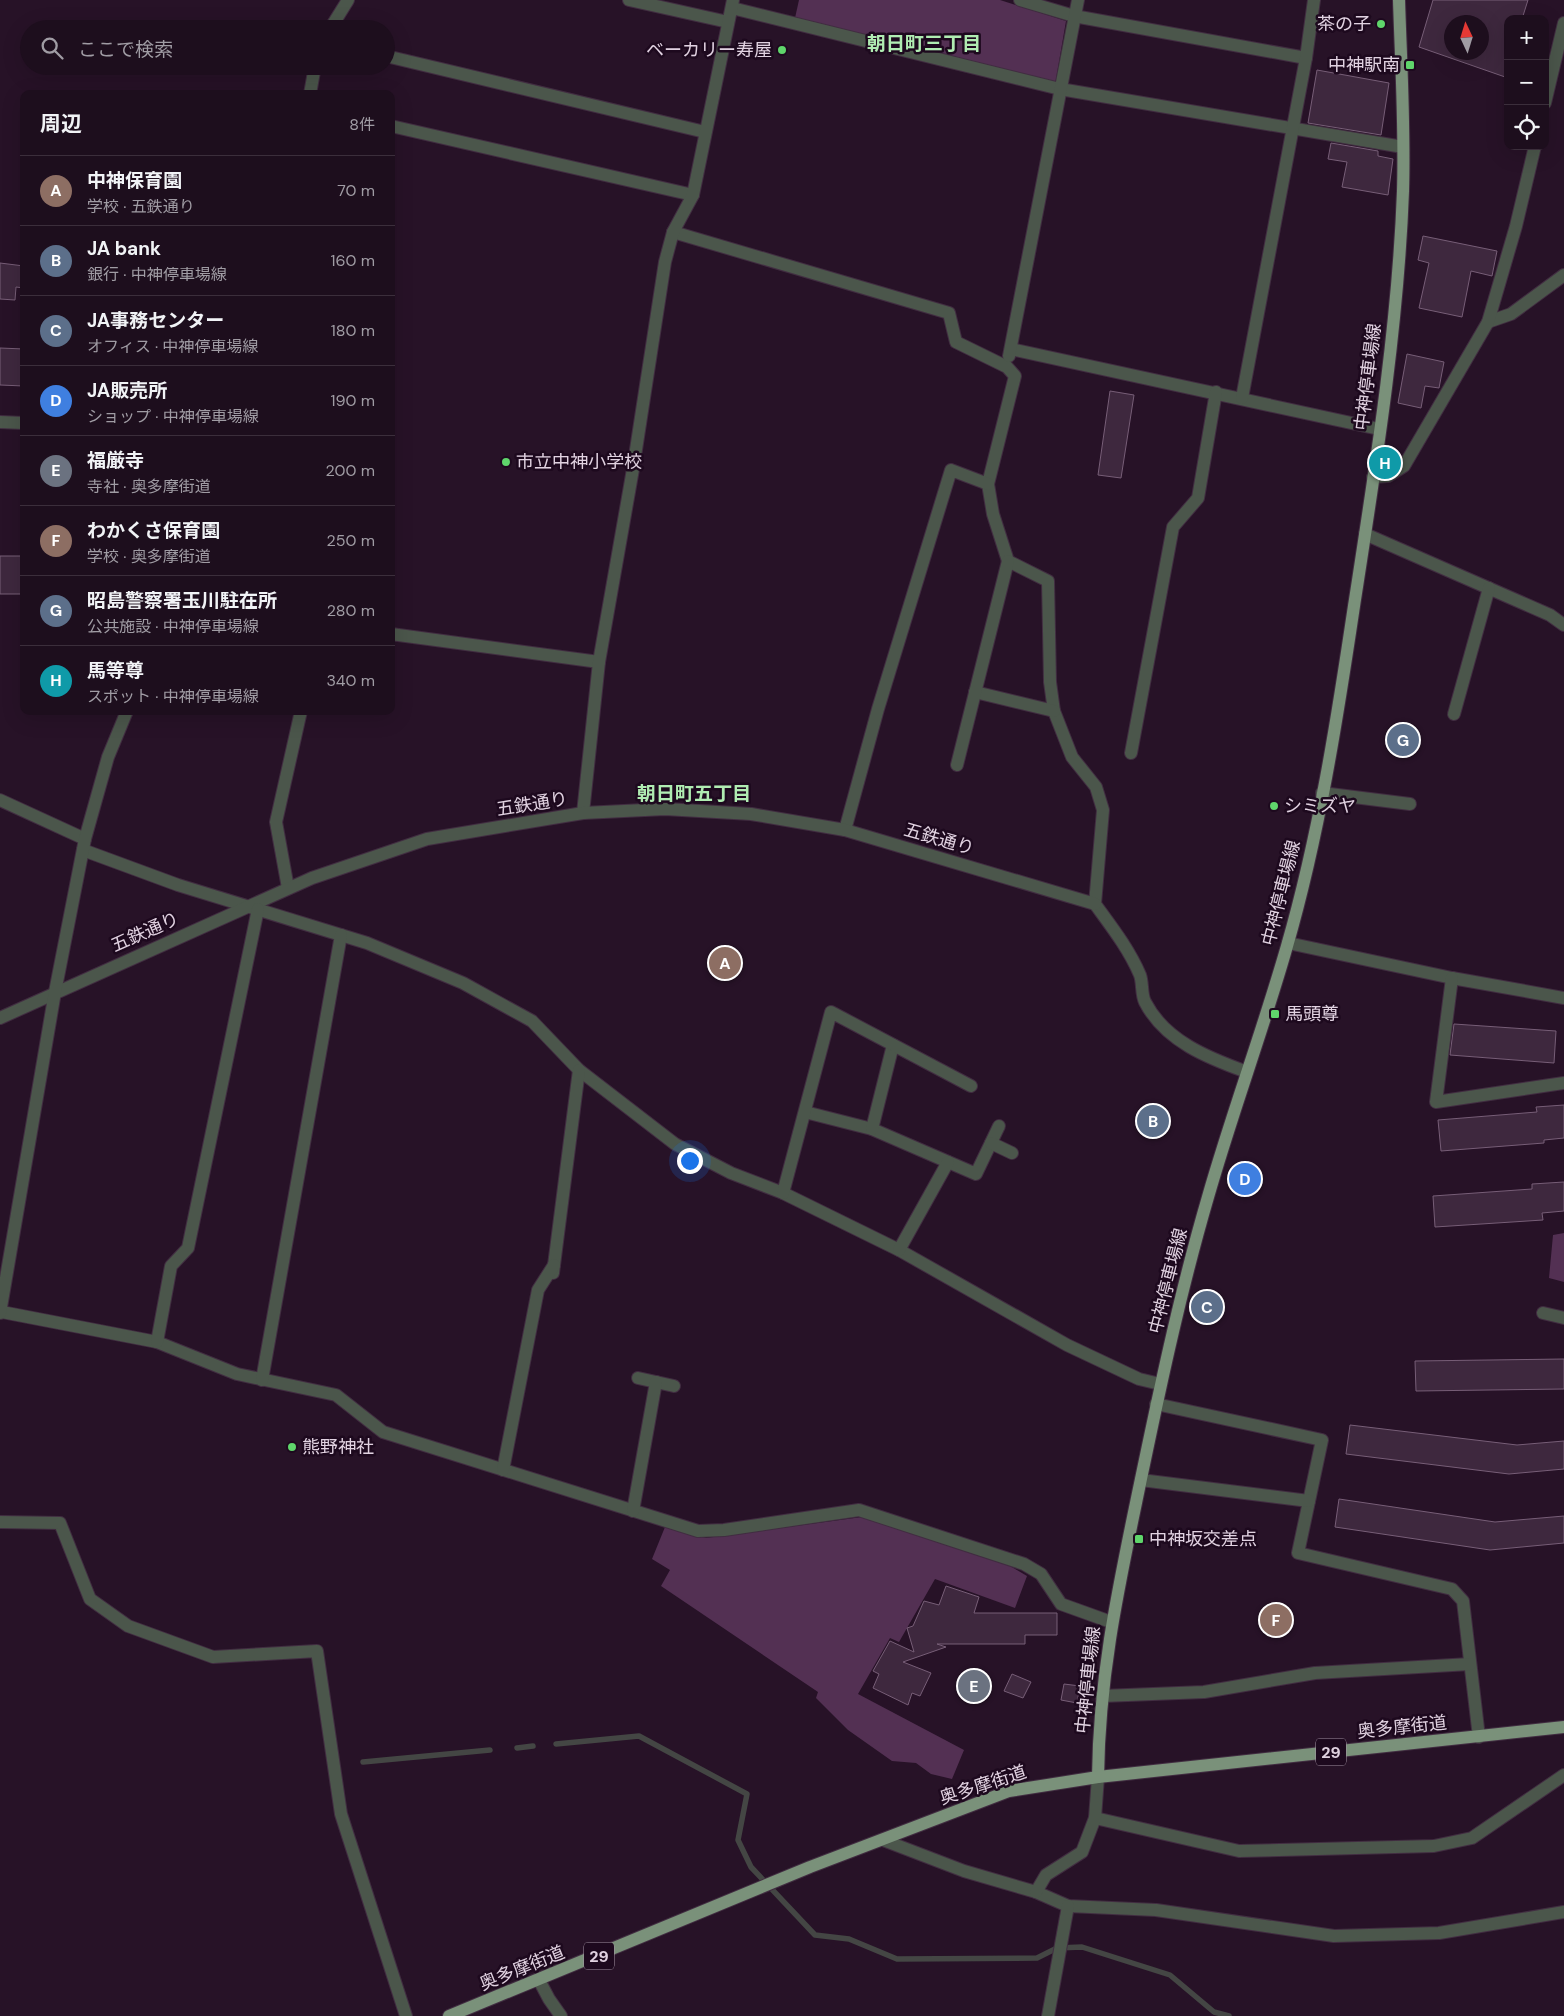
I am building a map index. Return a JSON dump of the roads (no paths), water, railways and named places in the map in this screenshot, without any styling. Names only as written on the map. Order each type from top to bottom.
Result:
[{"type":"main road","name":"中神停車場線","points":[[1098,1777],[1102,1696],[1111,1622],[1160,1384],[1209,1194],[1288,943],[1322,793],[1338,708],[1365,534],[1395,303],[1403,195],[1404,147],[1399,0]]},
{"type":"main road","name":"奥多摩街道","points":[[449,2016],[810,1867],[1009,1790],[1098,1777],[1564,1727]]},
{"type":"street","points":[[336,20],[348,0]]},
{"type":"street","points":[[629,0],[728,22]]},
{"type":"street","points":[[1020,0],[1074,16],[1306,58]]},
{"type":"street","points":[[1007,367],[1078,0]]},
{"type":"street","points":[[1242,398],[1291,128],[1306,58],[1314,0]]},
{"type":"street","points":[[583,814],[599,662],[634,469],[665,262],[674,232],[693,195],[733,4],[1060,89],[1404,147]]},
{"type":"street","points":[[1549,86],[1564,23]]},
{"type":"street","points":[[395,58],[706,132]]},
{"type":"street","points":[[311,90],[313,75]]},
{"type":"street","points":[[395,127],[693,195]]},
{"type":"street","points":[[1373,477],[1388,476],[1404,466],[1488,322],[1516,226],[1534,150]]},
{"type":"street","points":[[674,232],[949,313],[956,342],[1007,367],[1015,376],[988,484],[994,514],[1008,561],[957,765]]},
{"type":"street","points":[[1488,322],[1511,314],[1564,275]]},
{"type":"street","points":[[1011,349],[1216,392],[1379,429]]},
{"type":"street","points":[[1131,753],[1173,527],[1198,498],[1216,392]]},
{"type":"street","points":[[0,422],[20,423]]},
{"type":"street","points":[[844,830],[878,709],[951,470],[988,484]]},
{"type":"street","points":[[1365,534],[1550,615],[1564,625]]},
{"type":"street","points":[[1008,561],[1048,581],[1050,682],[1054,711],[1072,758],[1096,787],[1103,810],[1094,904],[1116,932],[1141,977],[1144,1000],[1167,1031],[1207,1057],[1247,1072]]},
{"type":"street","points":[[1454,714],[1489,588]]},
{"type":"street","points":[[395,635],[599,662]]},
{"type":"street","points":[[975,692],[1054,711]]},
{"type":"street","points":[[125,715],[108,757],[84,844],[55,992],[1,1313],[157,1342],[237,1374],[336,1395],[383,1432],[698,1531],[724,1530],[859,1510],[1024,1564],[1041,1574],[1061,1604],[1111,1622]]},
{"type":"street","points":[[288,888],[276,822],[300,715]]},
{"type":"street","points":[[1322,793],[1410,804]]},
{"type":"street","points":[[0,800],[84,844],[178,885],[367,942],[463,983],[532,1022],[579,1070],[675,1144],[731,1173],[783,1193],[900,1250],[1067,1345],[1139,1379],[1160,1384]]},
{"type":"street","name":"五鉄通り","points":[[0,1018],[55,992],[253,908],[288,888],[312,878],[427,839],[583,814],[665,809],[751,814],[844,830],[1094,904]]},
{"type":"street","points":[[157,1342],[171,1266],[188,1248],[253,908]]},
{"type":"street","points":[[262,1380],[341,935]]},
{"type":"street","points":[[1288,943],[1452,978],[1564,998]]},
{"type":"street","points":[[1452,978],[1436,1102],[1564,1083]]},
{"type":"street","points":[[783,1193],[831,1012],[971,1086]]},
{"type":"street","points":[[872,1128],[892,1045]]},
{"type":"street","points":[[503,1470],[538,1290],[553,1272],[579,1070]]},
{"type":"street","points":[[805,1112],[872,1128],[976,1174],[999,1126]]},
{"type":"street","points":[[991,1143],[1012,1153]]},
{"type":"street","points":[[900,1250],[948,1162]]},
{"type":"street","points":[[1543,1313],[1564,1318]]},
{"type":"street","points":[[638,1378],[674,1386]]},
{"type":"street","points":[[633,1510],[656,1382]]},
{"type":"street","points":[[1156,1404],[1322,1440],[1298,1552],[1452,1589],[1463,1601],[1478,1736]]},
{"type":"street","points":[[1141,1480],[1309,1501]]},
{"type":"street","points":[[0,1522],[60,1523],[90,1599],[128,1626],[213,1657],[317,1651],[341,1814],[406,2016]]},
{"type":"street","points":[[1102,1696],[1204,1692],[1314,1673],[1470,1664]]},
{"type":"street","points":[[1095,1818],[1239,1851],[1434,1846],[1472,1838],[1564,1775]]},
{"type":"street","points":[[1036,1892],[1046,1875],[1082,1852],[1095,1818],[1098,1777]]},
{"type":"street","points":[[883,1840],[964,1871],[1036,1892],[1068,1906],[1156,1910],[1334,1936],[1439,1933],[1564,1912]]},
{"type":"street","points":[[1048,2016],[1068,1906]]},
{"type":"street","points":[[540,1980],[549,1999],[561,2016]]},
{"type":"waterway","points":[[556,1744],[639,1736],[747,1794],[738,1840],[751,1867],[815,1935],[849,1939],[897,1959],[1037,1958],[1057,1948],[1082,1947],[1170,1975],[1214,2012],[1229,2016]]},
{"type":"waterway","points":[[517,1748],[533,1746]]},
{"type":"waterway","points":[[363,1762],[490,1750]]},
{"type":"place","name":"茶の子","points":[[1381,24]]},
{"type":"place","name":"ベーカリー寿屋","points":[[782,50]]},
{"type":"place","name":"中神駅南","points":[[1410,65]]},
{"type":"place","name":"市立中神小学校","points":[[506,462]]},
{"type":"place","name":"馬等尊","points":[[1385,463]]},
{"type":"place","name":"昭島警察署玉川駐在所","points":[[1403,740]]},
{"type":"place","name":"シミズヤ","points":[[1274,806]]},
{"type":"place","name":"中神保育園","points":[[725,963]]},
{"type":"place","name":"馬頭尊","points":[[1275,1014]]},
{"type":"place","name":"JA bank","points":[[1153,1121]]},
{"type":"place","name":"JA販売所","points":[[1245,1179]]},
{"type":"place","name":"JA事務センター","points":[[1207,1307]]},
{"type":"place","name":"熊野神社","points":[[292,1447]]},
{"type":"place","name":"中神坂交差点","points":[[1139,1539]]},
{"type":"place","name":"わかくさ保育園","points":[[1276,1620]]},
{"type":"place","name":"福厳寺","points":[[974,1686]]},
{"type":"district","name":"朝日町三丁目","points":[[924,43]]},
{"type":"district","name":"朝日町五丁目","points":[[694,793]]}]
